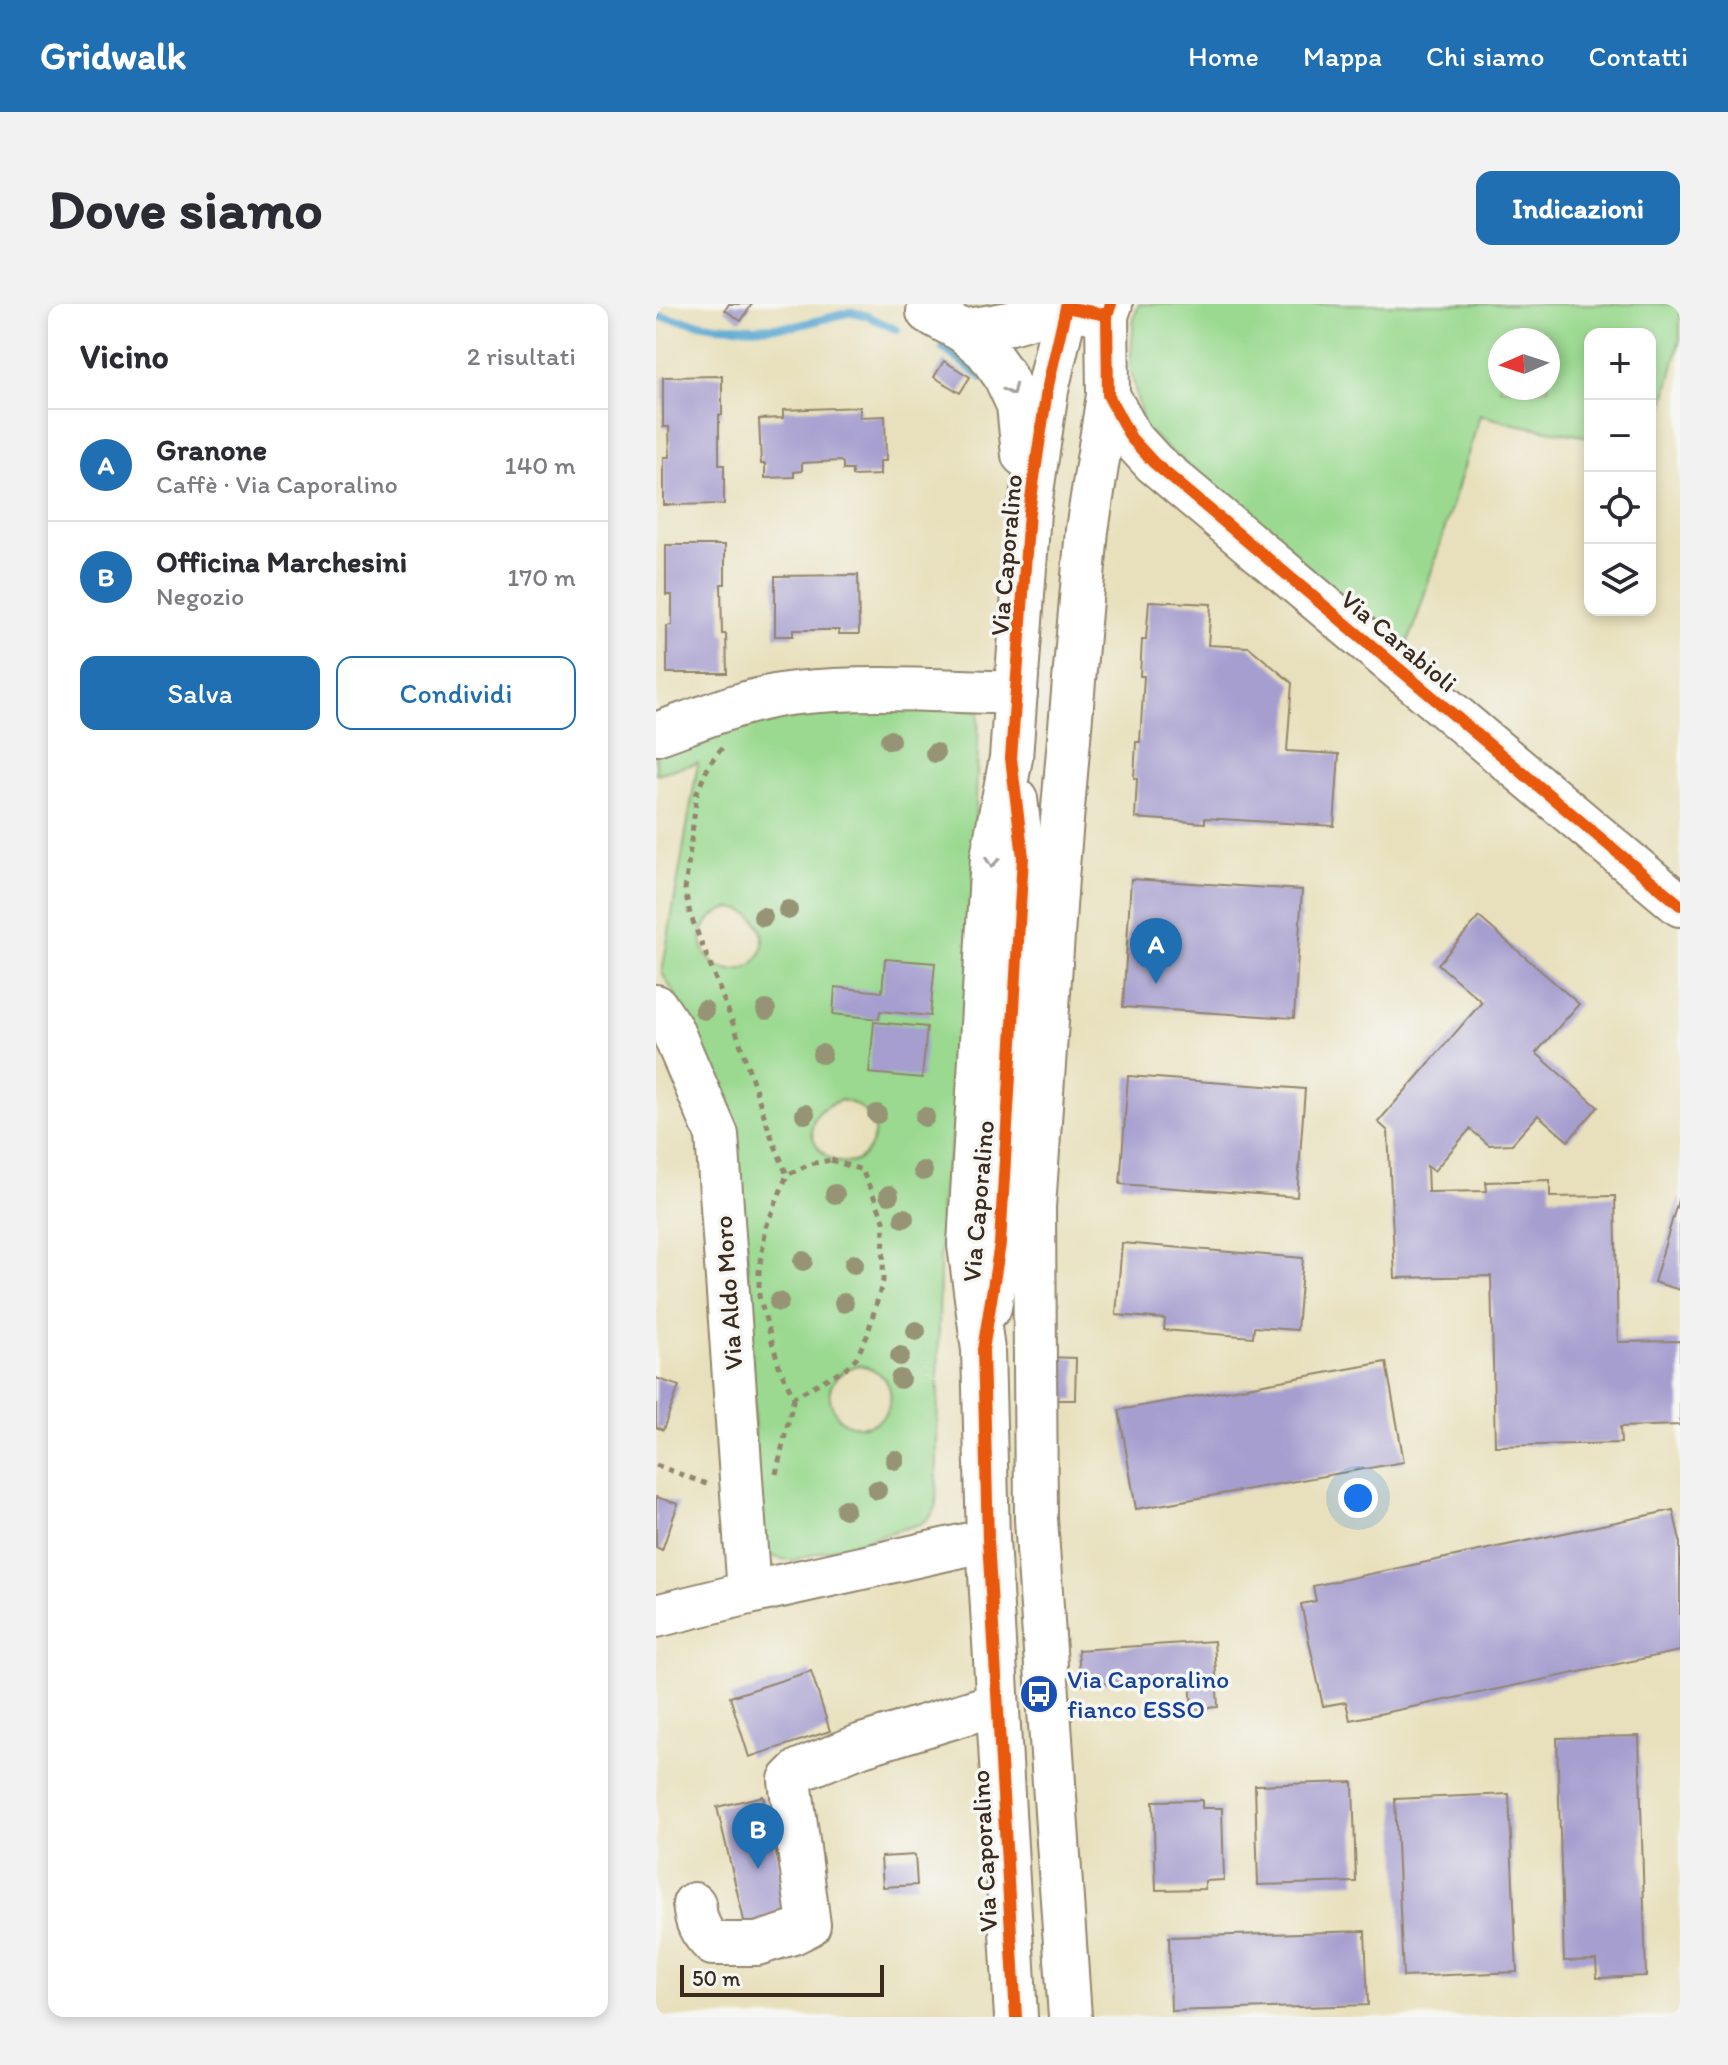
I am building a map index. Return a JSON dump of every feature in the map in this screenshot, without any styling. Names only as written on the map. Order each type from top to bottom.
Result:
[{"type":"street","points":[[948,313],[1010,323],[1066,305],[1109,309]]},
{"type":"street","name":"Via Caporalino","points":[[1016,2017],[989,1554],[983,1350],[969,1245],[992,857],[1011,758],[1029,512],[1047,390],[1066,305]]},
{"type":"street","name":"Via Caporalino","points":[[983,1350],[1000,1244],[1018,1206],[1057,878],[1087,530],[1108,395],[1109,309]]},
{"type":"street","points":[[948,313],[993,358],[1018,405],[1029,512]]},
{"type":"street","name":"Via Carabioli","points":[[1108,395],[1131,438],[1154,463],[1680,905]]},
{"type":"street","points":[[656,734],[743,704],[795,693],[894,689],[1016,693]]},
{"type":"street","name":"Via Caporalino","points":[[1011,758],[1023,857],[1018,1206],[1070,2017]]},
{"type":"street","name":"Via Aldo Moro","points":[[656,1006],[672,1030],[717,1135],[749,1593]]},
{"type":"street","points":[[656,1616],[931,1552],[989,1554]]},
{"type":"street","points":[[694,1904],[701,1933],[713,1944],[757,1944],[809,1925],[790,1780],[800,1770],[862,1745],[997,1704]]},
{"type":"street","name":"Via Caporalino","points":[[1000,1759],[1053,1754]]},
{"type":"path","points":[[743,704],[728,740],[710,763],[697,792],[685,890],[690,914],[787,1175]]},
{"type":"path","points":[[775,1480],[794,1397],[780,1369],[759,1296],[759,1272],[766,1227],[787,1175],[810,1164],[831,1160],[862,1170],[884,1220],[883,1281],[867,1336],[856,1358],[846,1368],[794,1397]]},
{"type":"path","points":[[656,1465],[714,1487]]},
{"type":"green space","points":[[1139,304],[1680,304],[1680,339],[1656,436],[1656,328],[1584,328],[1584,436],[1480,415],[1414,628],[1403,652],[1144,428],[1130,366],[1134,319]]},
{"type":"green space","points":[[826,708],[979,710],[971,952],[959,1097],[941,1204],[936,1507],[930,1517],[920,1524],[794,1560],[771,1555],[759,1535],[746,1235],[728,1116],[683,1008],[662,973],[698,763],[656,774],[656,749],[757,720]],"holes":[[[731,908],[750,914],[759,925],[763,938],[758,958],[738,970],[716,965],[706,954],[701,938],[710,919]],[[842,1100],[868,1115],[874,1135],[860,1158],[846,1163],[832,1159],[820,1150],[813,1137],[813,1123],[822,1110]],[[859,1365],[875,1371],[885,1380],[890,1391],[890,1402],[886,1413],[878,1421],[866,1426],[852,1425],[837,1415],[831,1402],[831,1387],[844,1371]]]},
{"type":"building","points":[[729,304],[752,304],[741,321],[725,310]]},
{"type":"building","points":[[944,361],[970,377],[960,393],[934,377]]},
{"type":"building","points":[[722,376],[719,465],[724,465],[724,504],[664,505],[664,457],[670,457],[669,427],[663,427],[663,377]]},
{"type":"building","points":[[860,407],[860,417],[885,416],[886,461],[880,461],[880,475],[852,476],[852,470],[843,470],[840,461],[802,463],[802,471],[794,472],[794,477],[765,478],[765,464],[761,464],[759,419],[783,418],[783,410]]},
{"type":"building","points":[[666,545],[725,545],[725,584],[721,584],[727,673],[667,673],[667,626],[672,625],[672,595],[666,595]]},
{"type":"building","points":[[858,575],[859,634],[839,634],[839,630],[793,630],[793,636],[775,636],[775,576]]},
{"type":"building","points":[[1149,601],[1211,604],[1208,645],[1249,647],[1292,683],[1287,751],[1339,754],[1334,826],[1205,818],[1205,823],[1135,818],[1136,742],[1140,742],[1144,676],[1140,676],[1142,640],[1146,640]]},
{"type":"building","points":[[1131,879],[1302,890],[1294,1018],[1123,1007]],"holes":[[[1158,926],[1173,928],[1171,960],[1156,959]]]},
{"type":"building","points":[[1479,917],[1579,1004],[1536,1053],[1598,1107],[1568,1141],[1538,1115],[1512,1144],[1489,1145],[1470,1129],[1434,1171],[1427,1166],[1428,1192],[1487,1191],[1486,1182],[1550,1180],[1550,1197],[1615,1196],[1618,1342],[1680,1341],[1680,1425],[1620,1427],[1621,1443],[1495,1446],[1491,1276],[1395,1278],[1388,1131],[1378,1122],[1482,1002],[1438,964]]},
{"type":"building","points":[[885,959],[935,963],[930,1016],[880,1011],[879,1019],[833,1014],[835,987],[882,992]]},
{"type":"building","points":[[874,1022],[927,1027],[922,1078],[869,1073]]},
{"type":"building","points":[[1128,1076],[1305,1089],[1297,1197],[1120,1184]]},
{"type":"building","points":[[1680,1198],[1680,1290],[1654,1282]]},
{"type":"building","points":[[1122,1243],[1303,1258],[1297,1330],[1254,1327],[1253,1337],[1164,1330],[1165,1319],[1116,1315]]},
{"type":"building","points":[[1047,1357],[1076,1358],[1075,1400],[1046,1400]]},
{"type":"building","points":[[1386,1362],[1404,1462],[1136,1509],[1119,1410]]},
{"type":"building","points":[[656,1378],[679,1386],[663,1430],[656,1427]]},
{"type":"building","points":[[656,1497],[678,1504],[662,1550],[656,1547]]},
{"type":"building","points":[[1673,1510],[1680,1540],[1680,1651],[1350,1720],[1346,1702],[1323,1706],[1301,1604],[1316,1601],[1313,1586]]},
{"type":"building","points":[[1214,1641],[1218,1707],[1192,1709],[1190,1678],[1081,1685],[1078,1650]]},
{"type":"building","points":[[811,1671],[830,1731],[749,1757],[730,1697]]},
{"type":"building","points":[[1639,1736],[1646,1976],[1597,1978],[1596,1960],[1564,1961],[1557,1738]]},
{"type":"building","points":[[1353,1782],[1356,1882],[1258,1885],[1255,1785]]},
{"type":"building","points":[[1509,1794],[1517,1972],[1403,1977],[1395,1799]]},
{"type":"building","points":[[763,1796],[791,1918],[746,1929],[717,1807]]},
{"type":"building","points":[[1202,1800],[1202,1808],[1222,1808],[1224,1880],[1205,1881],[1205,1889],[1156,1890],[1153,1801]]},
{"type":"building","points":[[915,1855],[917,1885],[883,1887],[881,1857]]},
{"type":"building","points":[[1365,1931],[1368,2005],[1171,2011],[1169,1937]]},
{"type":"waterway","points":[[656,316],[716,326],[754,328],[796,326],[851,312],[868,316],[897,330]]},
{"type":"waterway","points":[[943,348],[983,378]]},
{"type":"cycle path","points":[[1111,304],[1107,315],[1108,395],[1131,438],[1154,463],[1680,905]]},
{"type":"cycle path","points":[[1016,2017],[988,1540],[983,1350],[1000,1244],[1023,857],[1011,758],[1029,512],[1047,390],[1066,307],[1107,315]]},
{"type":"place","name":"Granone","points":[[1156,984]]},
{"type":"place","name":"Via Caporalino fianco ESSO","points":[[1039,1694]]},
{"type":"place","name":"Officina Marchesini","points":[[758,1869]]}]
